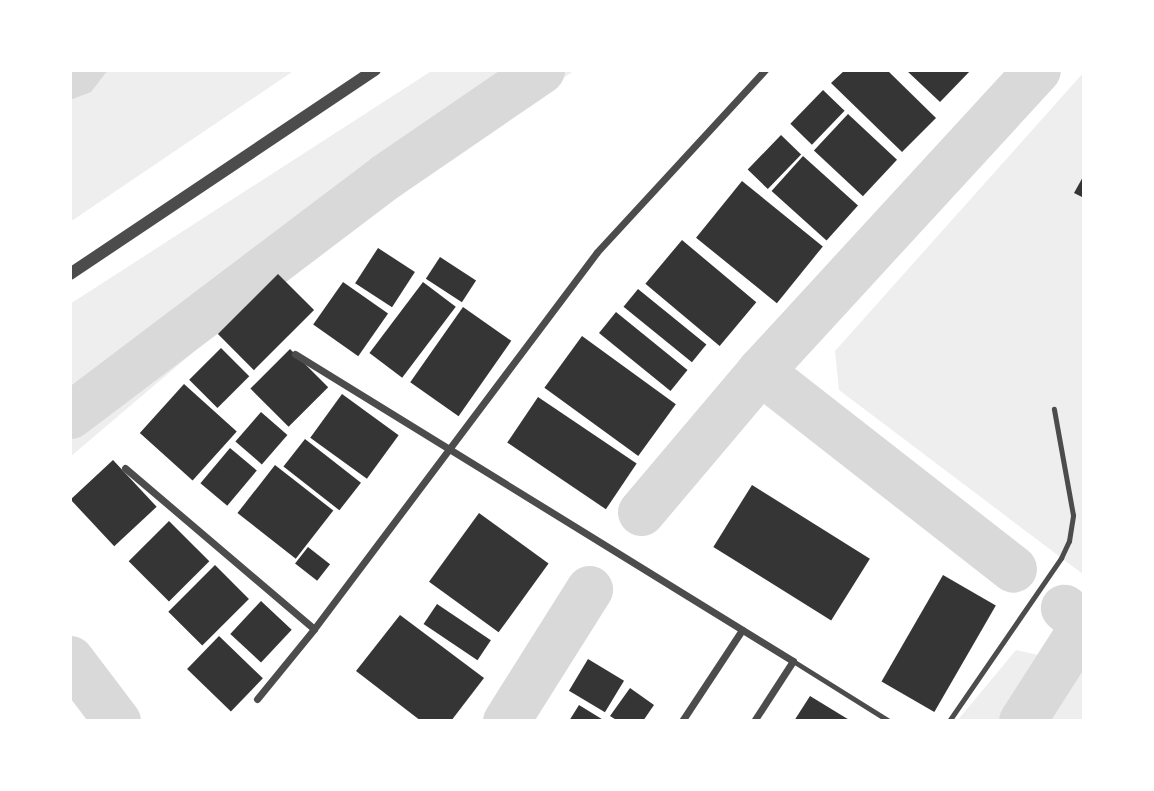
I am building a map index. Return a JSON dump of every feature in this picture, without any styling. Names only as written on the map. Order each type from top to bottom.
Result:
[{"type":"street","points":[[70,274],[374,70]]},
{"type":"street","points":[[257,699],[314,629],[451,449],[597,252],[765,70]]},
{"type":"street","points":[[295,354],[793,661],[754,721]]},
{"type":"street","points":[[125,468],[314,629]]},
{"type":"street","points":[[682,721],[742,630]]},
{"type":"lane","points":[[948,721],[1061,558],[1069,541],[1073,515],[1054,409]]},
{"type":"lane","points":[[793,661],[889,721]]},
{"type":"shaded area","points":[[70,70],[295,70],[70,222]]},
{"type":"shaded area","points":[[70,70],[108,70],[91,92],[70,100]]},
{"type":"shaded area","points":[[433,70],[574,71],[375,198],[70,457],[70,304]]},
{"type":"shaded area","points":[[1084,72],[1084,575],[839,390],[835,351]]},
{"type":"shaded area","points":[[1016,650],[1084,665],[1084,721],[957,721]]},
{"type":"building","points":[[845,70],[887,70],[936,118],[902,152],[831,83]]},
{"type":"building","points":[[906,70],[971,70],[940,102]]},
{"type":"building","points":[[823,90],[845,111],[812,145],[790,124]]},
{"type":"building","points":[[848,114],[897,160],[863,196],[814,151]]},
{"type":"building","points":[[781,135],[801,154],[768,189],[748,170]]},
{"type":"building","points":[[803,156],[858,206],[827,240],[772,191]]},
{"type":"building","points":[[1084,175],[1084,198],[1074,193]]},
{"type":"building","points":[[742,181],[823,246],[777,303],[696,238]]},
{"type":"building","points":[[682,240],[756,302],[720,346],[645,284]]},
{"type":"building","points":[[378,248],[415,272],[392,307],[355,283]]},
{"type":"building","points":[[440,257],[476,280],[462,302],[426,279]]},
{"type":"building","points":[[278,274],[314,310],[254,370],[218,334]]},
{"type":"building","points":[[343,282],[388,314],[358,356],[313,325]]},
{"type":"building","points":[[423,282],[456,307],[402,378],[369,353]]},
{"type":"building","points":[[638,289],[706,344],[692,362],[624,307]]},
{"type":"building","points":[[463,307],[511,341],[459,416],[410,382]]},
{"type":"building","points":[[616,312],[687,370],[671,391],[599,333]]},
{"type":"building","points":[[582,336],[676,404],[638,456],[544,388]]},
{"type":"building","points":[[221,348],[249,376],[217,408],[189,380]]},
{"type":"building","points":[[290,349],[328,387],[289,427],[250,389]]},
{"type":"building","points":[[184,384],[237,432],[193,481],[140,433]]},
{"type":"building","points":[[342,394],[399,435],[367,479],[310,438]]},
{"type":"building","points":[[538,397],[637,464],[606,509],[507,443]]},
{"type":"building","points":[[261,412],[287,435],[262,464],[235,441]]},
{"type":"building","points":[[305,439],[361,483],[339,510],[283,467]]},
{"type":"building","points":[[230,448],[257,470],[227,506],[200,483]]},
{"type":"building","points":[[113,460],[157,507],[114,546],[71,500]]},
{"type":"building","points":[[275,465],[333,511],[296,559],[237,513]]},
{"type":"building","points":[[752,485],[870,559],[831,621],[713,547]]},
{"type":"building","points":[[479,513],[549,564],[499,632],[429,582]]},
{"type":"building","points":[[169,521],[209,561],[169,602],[129,561]]},
{"type":"building","points":[[308,547],[330,564],[317,581],[295,564]]},
{"type":"building","points":[[215,565],[249,599],[202,646],[168,612]]},
{"type":"building","points":[[943,575],[996,606],[934,712],[882,682]]},
{"type":"building","points":[[261,601],[292,630],[261,663],[230,634]]},
{"type":"building","points":[[437,604],[491,640],[477,660],[424,624]]},
{"type":"building","points":[[400,615],[484,678],[451,721],[421,721],[356,671]]},
{"type":"building","points":[[219,636],[263,678],[231,711],[187,669]]},
{"type":"building","points":[[588,659],[624,681],[605,712],[569,691]]},
{"type":"building","points":[[630,688],[654,705],[643,721],[618,721],[610,716]]},
{"type":"building","points":[[810,696],[851,721],[794,721]]},
{"type":"building","points":[[579,705],[605,721],[569,721]]},
{"type":"waterway","points":[[70,415],[386,176],[541,70]]},
{"type":"waterway","points":[[641,512],[760,371],[1037,70]]},
{"type":"waterway","points":[[760,371],[1013,569]]},
{"type":"waterway","points":[[506,721],[589,589]]},
{"type":"waterway","points":[[1022,721],[1084,624],[1064,608]]},
{"type":"waterway","points":[[70,659],[117,721]]}]
